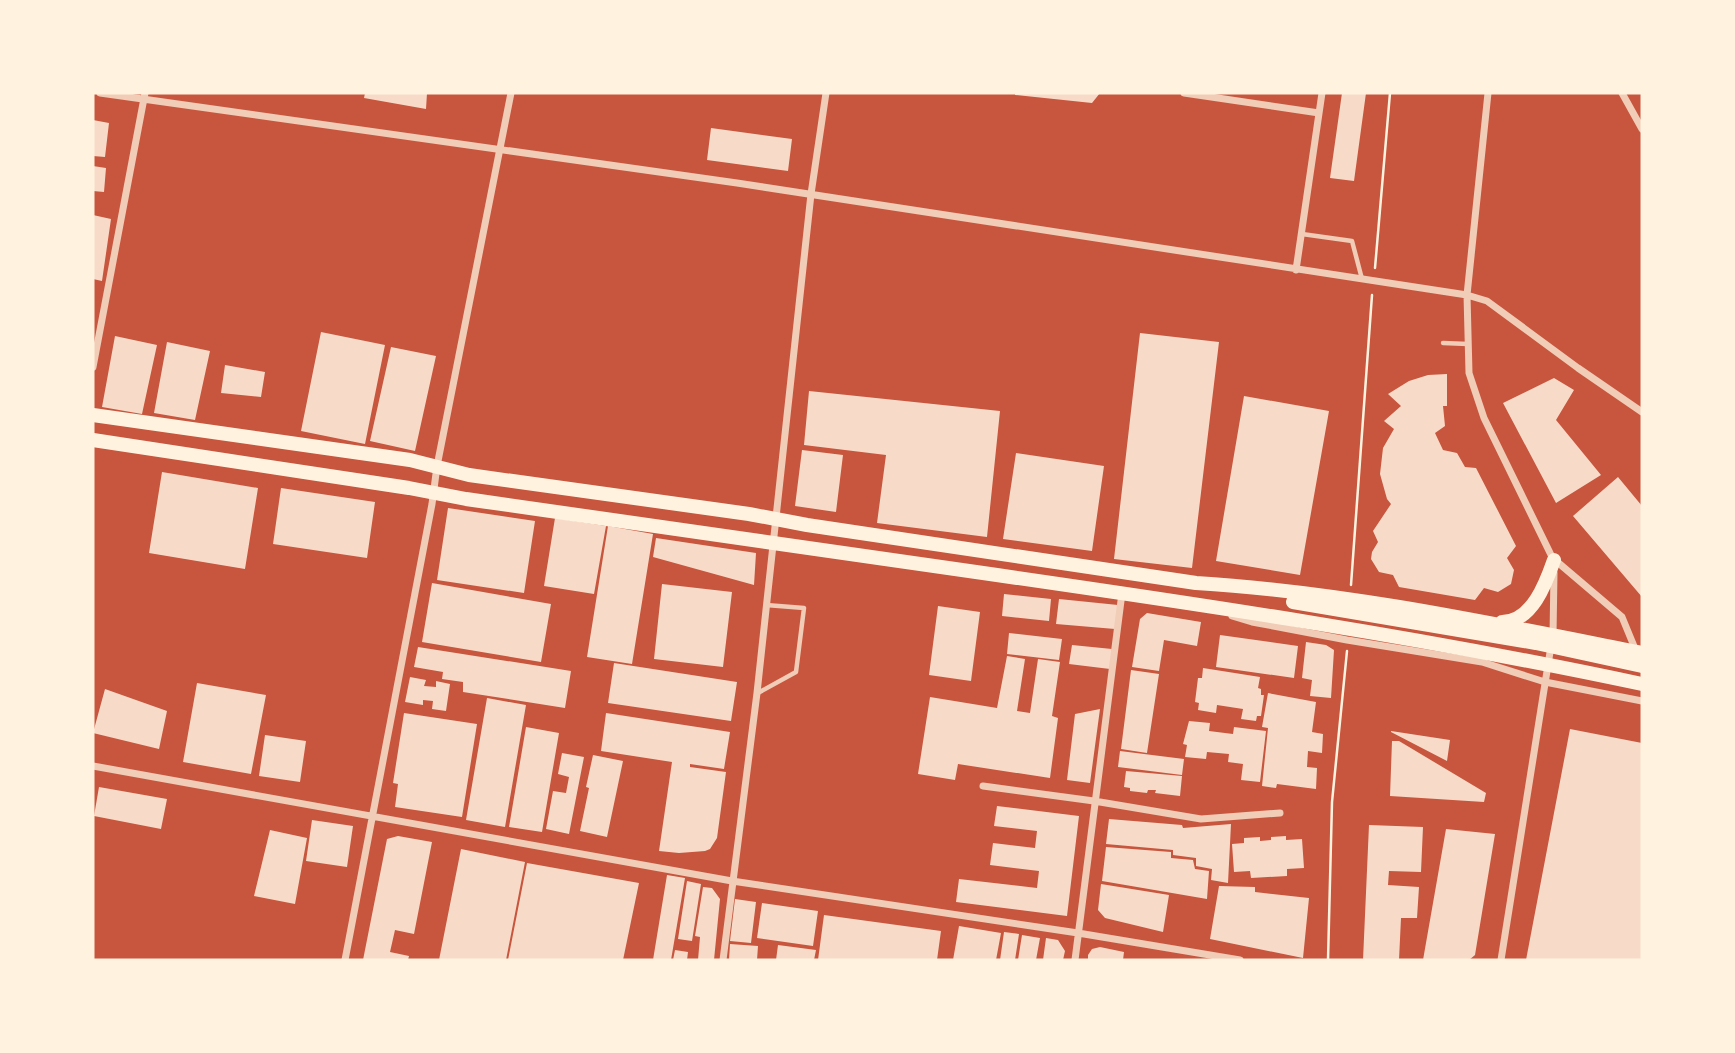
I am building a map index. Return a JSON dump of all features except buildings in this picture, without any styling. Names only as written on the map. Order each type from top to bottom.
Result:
[{"type":"main road","points":[[93,415],[437,466],[469,475],[1196,583],[1536,643],[1640,657]]},
{"type":"main road","points":[[93,440],[466,499],[1122,592],[1533,661],[1642,684]]},
{"type":"main road","points":[[1490,622],[1510,622],[1530,608],[1541,593],[1554,560]]},
{"type":"main road","points":[[1196,583],[1258,587],[1490,622],[1640,657]]},
{"type":"main road","points":[[1482,662],[1511,662],[1520,653],[1522,642],[1517,634],[1490,622]]},
{"type":"street","points":[[100,93],[144,96],[811,194],[1467,295],[1487,301],[1642,412]]},
{"type":"street","points":[[345,960],[374,817],[437,466],[511,93]]},
{"type":"street","points":[[723,960],[758,693],[765,605],[811,194],[826,93]]},
{"type":"street","points":[[1189,93],[1319,113]]},
{"type":"street","points":[[1296,270],[1322,93]]},
{"type":"street","points":[[1488,93],[1467,295],[1469,373],[1484,418],[1554,560],[1622,617],[1640,657]]},
{"type":"street","points":[[1622,93],[1642,129]]},
{"type":"street","points":[[93,367],[144,96]]},
{"type":"street","points":[[1501,960],[1553,635],[1554,560]]},
{"type":"street","points":[[1075,960],[1122,592]]},
{"type":"street","points":[[1195,604],[1252,622],[1482,662],[1545,682],[1642,701]]},
{"type":"street","points":[[93,766],[732,881],[1240,960]]},
{"type":"street","points":[[982,786],[1201,819],[1280,813]]},
{"type":"lane","points":[[1301,233],[1352,241],[1362,279]]},
{"type":"lane","points":[[1443,343],[1468,344]]},
{"type":"lane","points":[[758,693],[796,672],[804,608],[765,605]]},
{"type":"path","points":[[1376,268],[1390,93]]},
{"type":"path","points":[[1351,596],[1373,295]]},
{"type":"path","points":[[1328,960],[1332,802],[1347,650]]}]
